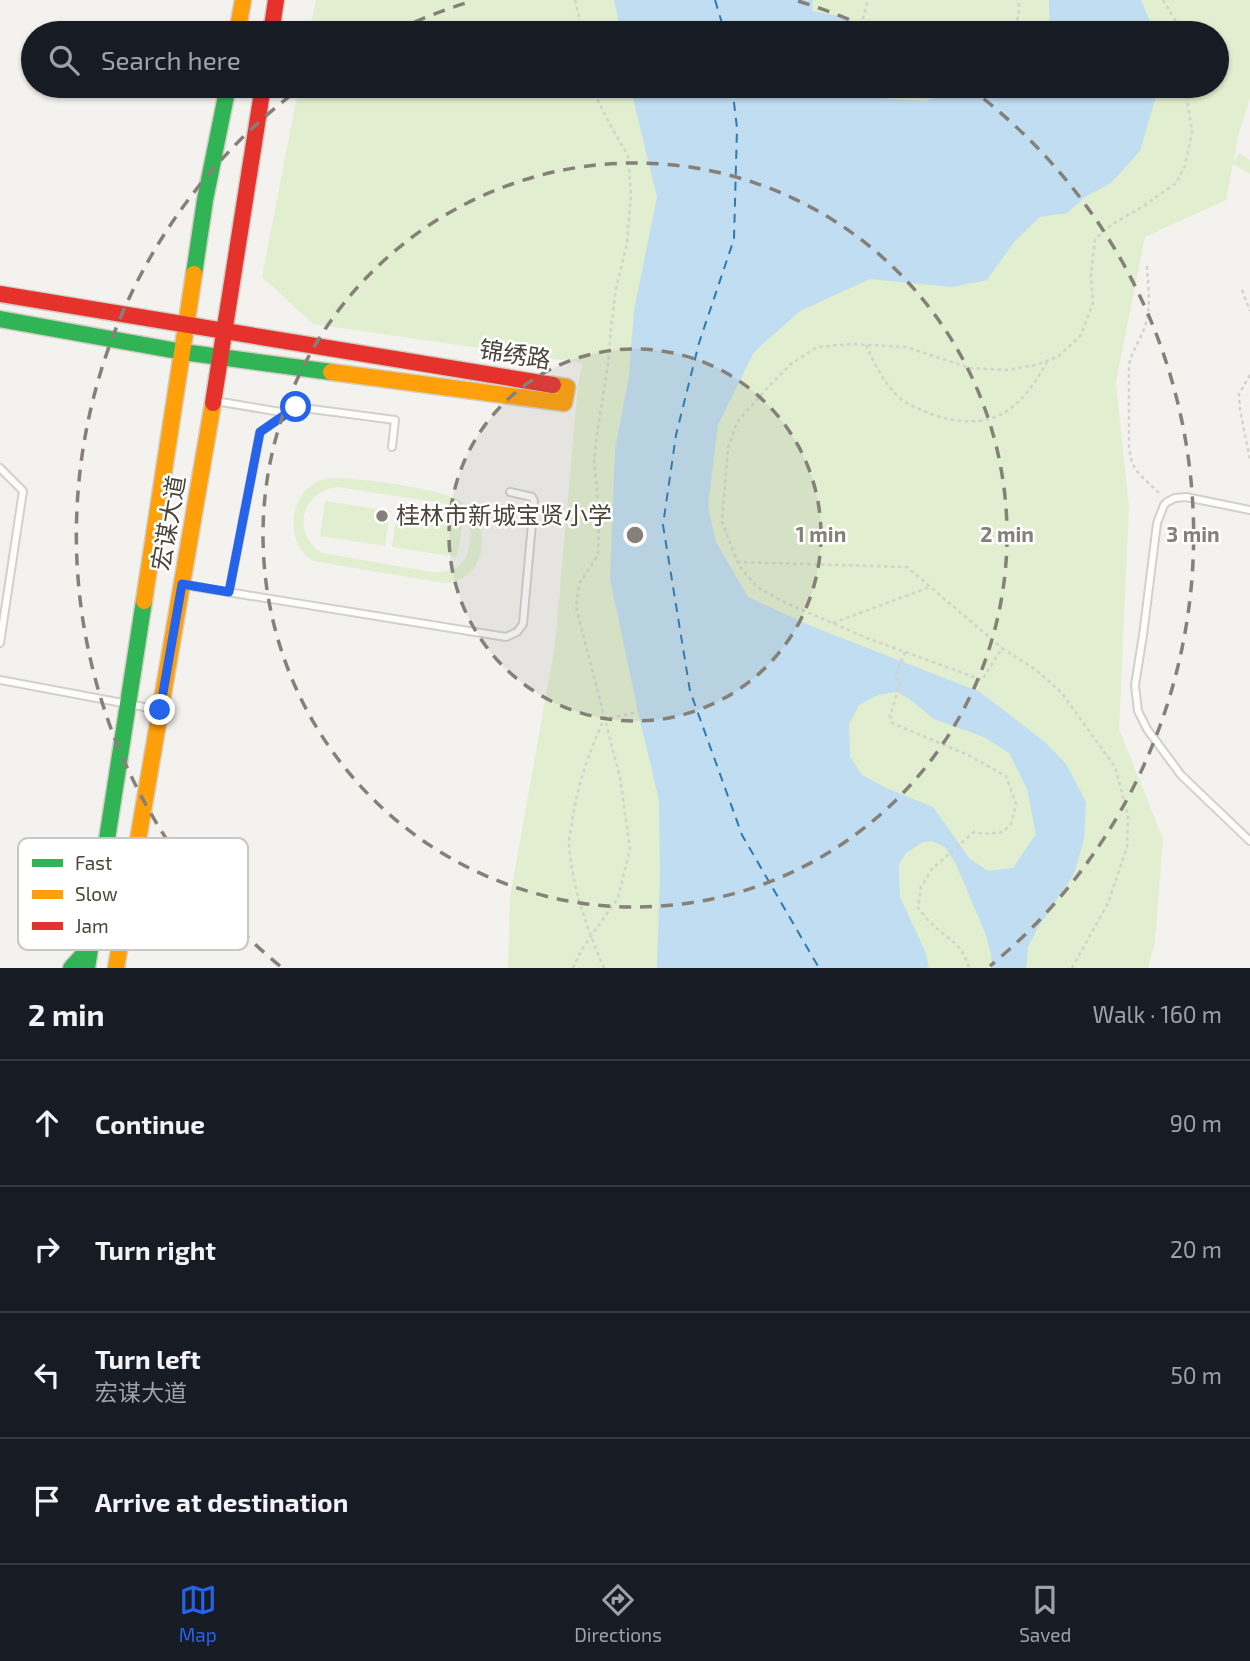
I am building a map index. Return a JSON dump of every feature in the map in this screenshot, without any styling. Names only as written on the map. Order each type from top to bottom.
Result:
[{"type":"main road","points":[[239,21],[243,0]]},
{"type":"main road","points":[[273,21],[276,0]]},
{"type":"main road","name":"宏谋大道","points":[[107,838],[205,200],[226,98]]},
{"type":"main road","name":"宏谋大道","points":[[139,838],[225,331],[261,98]]},
{"type":"main road","name":"锦绣路","points":[[0,294],[567,387],[564,403],[183,352],[0,319]]},
{"type":"main road","points":[[71,968],[87,950]]},
{"type":"main road","name":"宏谋大道","points":[[87,968],[90,950]]},
{"type":"lane","points":[[213,401],[287,413]]},
{"type":"lane","points":[[229,592],[260,432],[296,407],[395,421],[392,447]]},
{"type":"lane","points":[[0,468],[23,491],[0,643]]},
{"type":"lane","points":[[182,584],[508,636],[517,632],[523,621],[534,501],[532,497],[510,492]]},
{"type":"lane","points":[[1250,510],[1186,498],[1175,498],[1167,502],[1158,516],[1153,544],[1135,685],[1138,712],[1147,729],[1181,775],[1250,841]]},
{"type":"lane","points":[[0,680],[160,710]]},
{"type":"path","points":[[575,0],[580,21]]},
{"type":"path","points":[[863,21],[868,0]]},
{"type":"path","points":[[1018,0],[1018,21]]},
{"type":"path","points":[[1163,0],[1175,21]]},
{"type":"path","points":[[573,968],[582,949],[618,898],[629,849],[620,778],[576,607],[579,584],[598,555],[599,513],[594,461],[616,288],[627,244],[631,193],[628,156],[597,98]]},
{"type":"path","points":[[1002,648],[982,680],[833,623],[757,587],[739,566],[722,522],[728,448],[737,422],[769,385],[792,364],[817,347],[852,344],[906,347],[970,368],[1007,370],[1037,365],[1059,356],[1081,335],[1093,303],[1091,275],[1095,239],[1112,224],[1176,183],[1185,166],[1192,132],[1187,98]]},
{"type":"path","points":[[1147,266],[1148,314],[1129,365],[1129,448],[1132,463],[1139,474],[1167,502]]},
{"type":"path","points":[[1242,290],[1250,311]]},
{"type":"path","points":[[866,345],[880,375],[902,400],[932,415],[959,421],[984,421],[1010,410],[1033,386],[1048,360]]},
{"type":"path","points":[[1250,375],[1240,394],[1240,410],[1250,459]]},
{"type":"path","points":[[737,562],[907,567],[1002,648],[1036,670],[1061,692],[1115,767],[1128,816],[1127,847],[1108,903],[1072,968]]},
{"type":"path","points":[[833,623],[930,587]]},
{"type":"path","points":[[905,652],[895,677],[901,681],[890,716],[891,723],[968,755],[1006,776],[1016,804],[1012,824],[1003,832],[974,832],[932,869],[921,887],[918,908],[932,925],[956,942],[966,957],[969,968]]},
{"type":"path","points":[[604,719],[638,712]]},
{"type":"path","points":[[604,719],[591,747],[574,803],[569,842],[573,876],[590,937],[604,968]]},
{"type":"green space","points":[[316,0],[1250,0],[1250,98],[1233,162],[1239,153],[1250,160],[1250,174],[1233,164],[1226,200],[1145,237],[1116,382],[1129,508],[1119,729],[1163,839],[1155,943],[1148,968],[508,968],[510,897],[555,645],[578,384],[583,363],[313,324],[262,277],[297,98],[1229,98],[1229,21],[312,21]]},
{"type":"green space","points":[[328,478],[360,479],[399,485],[438,493],[463,502],[475,515],[481,531],[481,549],[476,565],[462,578],[444,583],[313,561],[298,545],[294,514],[303,494],[310,486]],"holes":[[[338,487],[447,504],[465,518],[471,534],[465,559],[457,568],[441,572],[322,553],[312,545],[304,525],[304,514],[316,496],[325,490]]]},
{"type":"green space","points":[[325,501],[390,511],[385,546],[320,536]]},
{"type":"green space","points":[[397,512],[463,522],[457,557],[392,547]]},
{"type":"water","points":[[614,0],[813,0],[812,11],[851,18],[850,21],[618,21]]},
{"type":"water","points":[[1049,0],[1141,0],[1150,21],[1050,21]]},
{"type":"water","points":[[633,98],[887,98],[926,101],[935,98],[1155,98],[1140,151],[1112,182],[1085,197],[1067,213],[1040,217],[1014,242],[987,280],[952,287],[870,279],[800,311],[754,352],[718,425],[708,506],[716,542],[748,597],[811,626],[980,692],[1046,743],[1066,764],[1086,802],[1084,839],[1074,874],[1028,947],[1026,968],[992,968],[986,935],[955,862],[945,847],[932,841],[923,842],[906,853],[899,864],[900,897],[925,951],[929,968],[657,968],[659,800],[610,579],[615,449],[629,376],[634,310],[657,197]],"holes":[[[896,692],[934,719],[984,737],[1009,753],[1027,789],[1036,834],[1013,868],[988,871],[970,859],[933,807],[862,775],[850,757],[849,724],[859,705],[878,695]]]},
{"type":"ferry route","points":[[715,0],[721,21]]},
{"type":"ferry route","points":[[733,98],[737,128],[734,239],[699,343],[676,435],[663,525],[690,691],[742,835],[819,968]]},
{"type":"traffic: fast","points":[[194,274],[205,200],[226,98]]},
{"type":"traffic: fast","points":[[0,319],[183,352],[331,372]]},
{"type":"traffic: fast","points":[[107,838],[144,601]]},
{"type":"traffic: fast","points":[[71,968],[87,950]]},
{"type":"traffic: fast","points":[[87,968],[90,950]]},
{"type":"traffic: slow","points":[[239,21],[243,0]]},
{"type":"traffic: slow","points":[[144,601],[194,274]]},
{"type":"traffic: slow","points":[[331,372],[564,403],[567,387],[553,385]]},
{"type":"traffic: slow","points":[[138,838],[213,403]]},
{"type":"traffic: slow","points":[[116,968],[119,950]]},
{"type":"traffic: jam","points":[[273,21],[276,0]]},
{"type":"traffic: jam","points":[[213,403],[261,98]]},
{"type":"traffic: jam","points":[[0,294],[553,385]]},
{"type":"place","name":"桂林市新城宝贤小学","points":[[382,516]]},
{"type":"route","points":[[160,710],[182,584],[229,592],[260,432],[296,407]]}]
